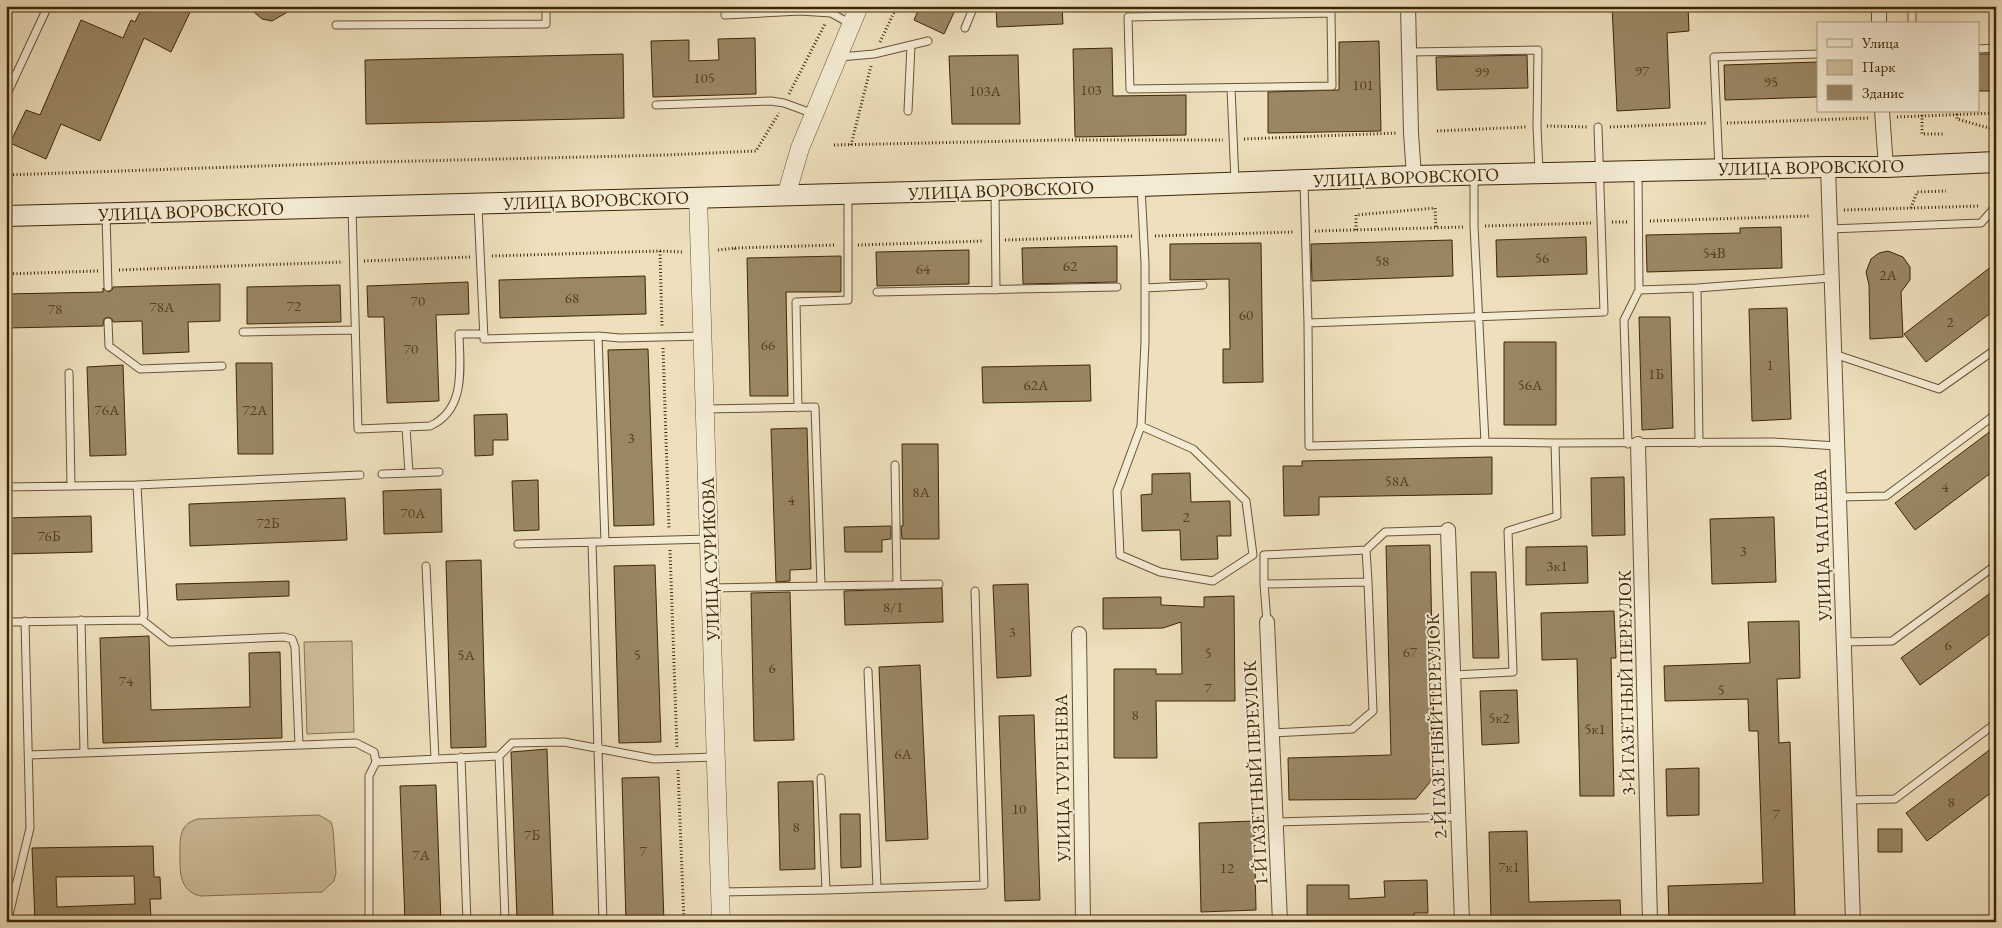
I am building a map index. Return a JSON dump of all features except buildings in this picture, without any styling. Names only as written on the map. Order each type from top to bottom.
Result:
[{"type":"main road","name":"УЛИЦА ВОРОВСКОГО","points":[[6,216],[1141,186],[1414,176],[1886,167],[1996,162]]},
{"type":"street","points":[[786,196],[800,148],[859,6]]},
{"type":"street","points":[[1408,6],[1408,52],[1414,176]]},
{"type":"street","points":[[1879,6],[1879,22]]},
{"type":"street","points":[[1882,112],[1886,167]]},
{"type":"street","name":"УЛИЦА ЧАПАЕВА","points":[[1828,167],[1853,922]]},
{"type":"street","name":"УЛИЦА СУРИКОВА","points":[[698,197],[721,922]]},
{"type":"street","name":"3-Й ГАЗЕТНЫЙ ПЕРЕУЛОК","points":[[1633,444],[1650,922]]},
{"type":"street","name":"2-Й ГАЗЕТНЫЙ ПЕРЕУЛОК","points":[[1448,530],[1462,922]]},
{"type":"street","name":"1-Й ГАЗЕТНЫЙ ПЕРЕУЛОК","points":[[1267,622],[1280,922]]},
{"type":"street","name":"УЛИЦА ТУРГЕНЕВА","points":[[1079,634],[1083,922]]},
{"type":"lane","points":[[6,96],[48,6]]},
{"type":"lane","points":[[336,25],[546,24],[546,6]]},
{"type":"lane","points":[[725,6],[725,15],[800,11],[830,14],[851,24]]},
{"type":"lane","points":[[965,28],[974,6]]},
{"type":"lane","points":[[1912,6],[1912,22]]},
{"type":"lane","points":[[1331,14],[1332,86],[1231,88],[1130,89],[1128,17],[1331,14]]},
{"type":"lane","points":[[837,58],[874,54],[928,41]]},
{"type":"lane","points":[[908,111],[910,45]]},
{"type":"lane","points":[[1980,49],[1996,48]]},
{"type":"lane","points":[[1408,52],[1538,50],[1537,126],[1539,174]]},
{"type":"lane","points":[[1719,169],[1714,57],[1817,54]]},
{"type":"lane","points":[[1231,88],[1235,183]]},
{"type":"lane","points":[[656,104],[762,100],[784,103],[815,114]]},
{"type":"lane","points":[[1308,323],[1604,312],[1598,127]]},
{"type":"lane","points":[[1633,444],[1624,320],[1639,290],[1638,172]]},
{"type":"lane","points":[[1474,175],[1474,226],[1485,442]]},
{"type":"lane","points":[[1304,180],[1309,446],[1485,442],[1633,444],[1773,442],[1837,446]]},
{"type":"lane","points":[[1141,186],[1145,288],[1145,342],[1141,426],[1117,491],[1120,555],[1160,572],[1213,581],[1253,555],[1246,501],[1193,449],[1141,426]]},
{"type":"lane","points":[[995,190],[996,290]]},
{"type":"lane","points":[[798,408],[796,302],[848,300],[848,194]]},
{"type":"lane","points":[[478,203],[484,339],[703,336]]},
{"type":"lane","points":[[1830,229],[1980,223],[1996,206]]},
{"type":"lane","points":[[352,207],[358,429],[430,426],[439,422],[448,413],[458,396],[460,374],[459,334],[484,334]]},
{"type":"lane","points":[[106,214],[108,287]]},
{"type":"lane","points":[[1639,290],[1696,288],[1831,278]]},
{"type":"lane","points":[[1145,288],[1203,285]]},
{"type":"lane","points":[[877,292],[1117,287]]},
{"type":"lane","points":[[1696,288],[1699,443]]},
{"type":"lane","points":[[108,322],[109,346],[140,369],[222,366]]},
{"type":"lane","points":[[243,332],[355,330]]},
{"type":"lane","points":[[598,336],[605,542]]},
{"type":"lane","points":[[1834,354],[1939,389],[1996,349]]},
{"type":"lane","points":[[68,374],[71,486]]},
{"type":"lane","points":[[705,409],[815,407],[821,586]]},
{"type":"lane","points":[[1839,497],[1886,496],[1996,414]]},
{"type":"lane","points":[[406,427],[409,473]]},
{"type":"lane","points":[[1453,675],[1513,672],[1508,531],[1557,516],[1555,443]]},
{"type":"lane","points":[[895,465],[897,585]]},
{"type":"lane","points":[[382,474],[439,472]]},
{"type":"lane","points":[[6,487],[137,485],[360,476]]},
{"type":"lane","points":[[137,485],[144,615],[142,620]]},
{"type":"lane","points":[[1267,622],[1264,555],[1366,550],[1385,532],[1448,530]]},
{"type":"lane","points":[[518,544],[709,539]]},
{"type":"lane","points":[[592,542],[603,922]]},
{"type":"lane","points":[[1272,733],[1352,729],[1373,711],[1366,550]]},
{"type":"lane","points":[[1844,642],[1892,641],[1996,565]]},
{"type":"lane","points":[[426,566],[434,758]]},
{"type":"lane","points":[[1264,584],[1368,582]]},
{"type":"lane","points":[[710,588],[940,584]]},
{"type":"lane","points":[[720,892],[984,885],[975,591]]},
{"type":"lane","points":[[80,620],[84,753]]},
{"type":"lane","points":[[6,622],[142,620],[170,642],[284,637],[292,639],[295,647],[299,745]]},
{"type":"lane","points":[[7,920],[30,828],[24,621]]},
{"type":"lane","points":[[868,671],[877,888]]},
{"type":"lane","points":[[1849,800],[1895,799],[1996,722]]},
{"type":"lane","points":[[376,762],[499,756],[512,743],[564,742],[654,758],[716,757]]},
{"type":"lane","points":[[29,755],[356,743],[374,752],[376,762],[369,776],[369,922]]},
{"type":"lane","points":[[499,756],[505,919],[508,922]]},
{"type":"lane","points":[[461,757],[467,922]]},
{"type":"lane","points":[[821,778],[826,890]]},
{"type":"lane","points":[[1276,822],[1458,817]]},
{"type":"path","points":[[851,145],[874,54],[897,6]]},
{"type":"path","points":[[6,175],[756,151],[784,103],[830,14]]},
{"type":"path","points":[[1897,117],[1957,114],[1995,113],[1996,130],[1957,119],[1957,114]]},
{"type":"path","points":[[1922,116],[1922,134],[1944,134]]},
{"type":"path","points":[[1717,123],[1869,118]]},
{"type":"path","points":[[1437,131],[1537,126],[1598,127],[1695,124]]},
{"type":"path","points":[[834,145],[1233,140],[1397,133]]},
{"type":"path","points":[[1911,208],[1917,192],[1946,191]]},
{"type":"path","points":[[1841,211],[1986,206]]},
{"type":"path","points":[[1356,230],[1356,215],[1435,208],[1436,228]]},
{"type":"path","points":[[1659,221],[1809,216]]},
{"type":"path","points":[[718,250],[1618,222]]},
{"type":"path","points":[[660,250],[684,922]]},
{"type":"path","points":[[6,274],[660,250],[683,252]]},
{"type":"green space","points":[[352,641],[354,732],[307,734],[304,642]]},
{"type":"green space","points":[[319,815],[331,822],[336,873],[334,881],[322,892],[200,896],[193,893],[184,884],[181,872],[180,839],[184,828],[191,821],[197,819]]}]
